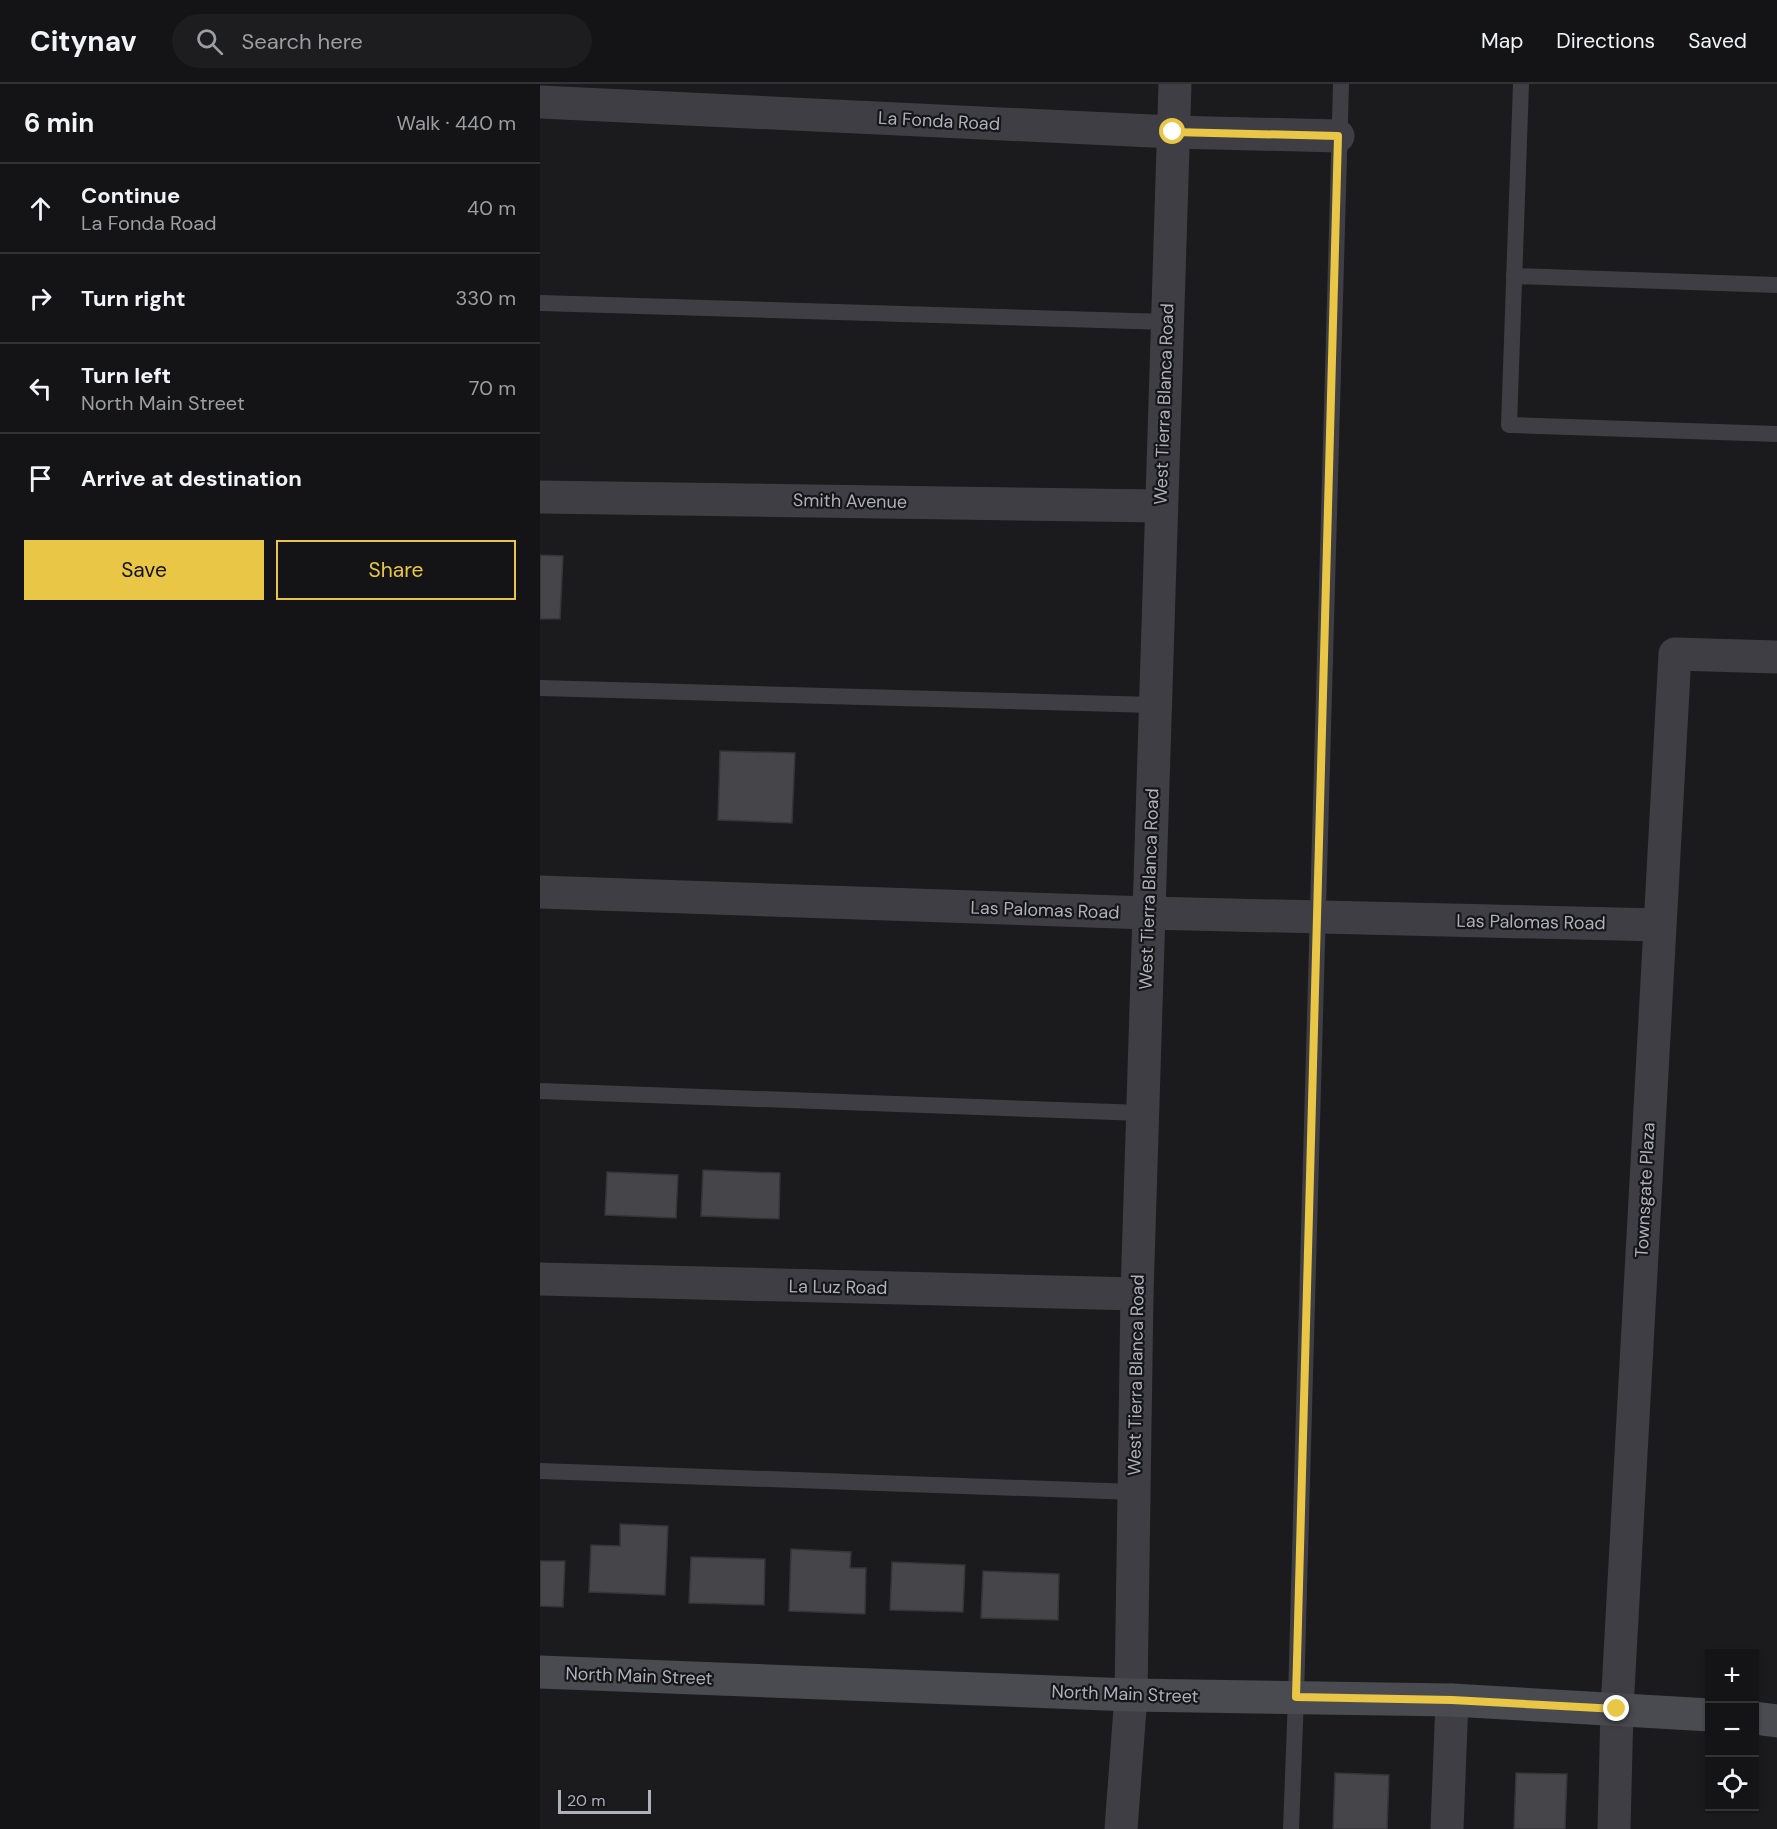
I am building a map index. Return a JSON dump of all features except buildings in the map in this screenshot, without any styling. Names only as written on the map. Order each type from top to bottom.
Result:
[{"type":"street","name":"West Tierra Blanca Road","points":[[1121,1829],[1131,1695],[1137,1294],[1175,84]]},
{"type":"street","name":"La Fonda Road","points":[[540,102],[1173,132],[1338,136]]},
{"type":"street","name":"Smith Avenue","points":[[540,497],[1160,506]]},
{"type":"street","name":"Townsgate Plaza","points":[[1614,1829],[1617,1709],[1675,654],[1777,657]]},
{"type":"street","name":"Las Palomas Road","points":[[540,892],[1148,913],[1659,925]]},
{"type":"street","name":"La Luz Road","points":[[540,1279],[1137,1294]]},
{"type":"street","name":"North Main Street","points":[[540,1672],[1131,1695],[1452,1700],[1705,1715]]},
{"type":"street","points":[[1447,1829],[1452,1700]]},
{"type":"street","points":[[1759,1719],[1777,1721]]},
{"type":"lane","points":[[1291,1829],[1341,84]]},
{"type":"lane","points":[[1521,84],[1509,425],[1777,434]]},
{"type":"lane","points":[[1515,276],[1777,285]]},
{"type":"lane","points":[[540,303],[1167,322]]},
{"type":"lane","points":[[540,688],[1154,705]]},
{"type":"lane","points":[[540,1091],[1142,1113]]},
{"type":"lane","points":[[540,1471],[1134,1492]]},
{"type":"route","points":[[1173,132],[1338,136],[1296,1697],[1452,1700],[1617,1709]]}]
